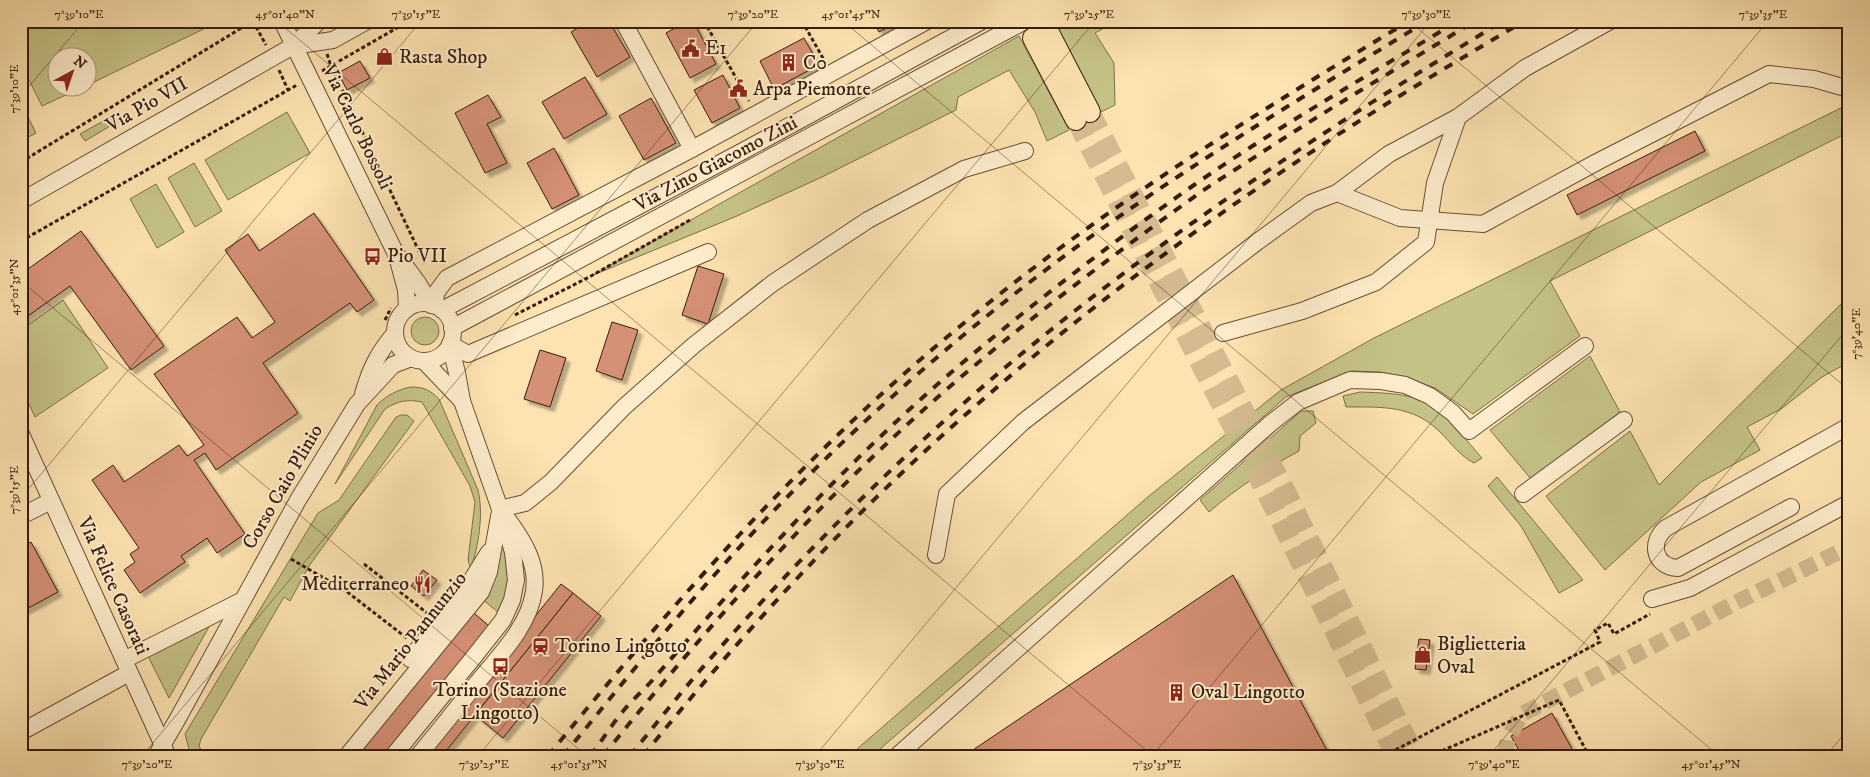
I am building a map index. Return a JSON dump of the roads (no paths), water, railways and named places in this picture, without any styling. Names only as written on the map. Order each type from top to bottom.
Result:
[{"type":"main road","points":[[1035,29],[1083,116]]},
{"type":"street","name":"Via Carlo Bossoli","points":[[282,21],[395,252],[406,290],[407,309]]},
{"type":"street","name":"Via Pio VII","points":[[21,201],[293,46],[319,21]]},
{"type":"street","name":"Via Pio VII","points":[[293,46],[332,40],[367,21]]},
{"type":"street","points":[[622,21],[692,149]]},
{"type":"street","points":[[436,307],[436,293],[447,278],[692,149],[927,21]]},
{"type":"street","name":"Via Zino Giacomo Zini","points":[[436,307],[743,151],[982,21]]},
{"type":"street","points":[[936,556],[947,494],[1023,422],[1257,242],[1311,203],[1337,193],[1389,154],[1458,117],[1525,68],[1610,21]]},
{"type":"street","name":"Via Zino Giacomo Zini","points":[[451,336],[1035,29]]},
{"type":"street","points":[[1337,193],[1400,218],[1483,224],[1769,74],[1814,78],[1849,89]]},
{"type":"street","points":[[1223,333],[1302,311],[1376,282],[1426,242],[1435,183],[1458,117]]},
{"type":"street","points":[[500,509],[525,504],[551,482],[624,408],[694,344],[773,284],[868,220],[964,169],[1025,151]]},
{"type":"street","name":"Via Carlo Bossoli","points":[[395,252],[436,307]]},
{"type":"street","points":[[451,336],[468,354],[708,252]]},
{"type":"street","points":[[393,756],[503,620],[512,600],[516,580],[514,552],[462,401],[449,319],[436,307],[421,304],[407,309],[400,315],[396,324],[396,341],[400,348],[417,360],[462,401]]},
{"type":"street","name":"Corso Caio Plinio","points":[[362,398],[370,370],[381,349],[395,332]]},
{"type":"street","points":[[417,360],[431,360],[440,356],[451,336]]},
{"type":"street","points":[[897,756],[1298,402],[1350,380],[1381,381],[1405,386],[1430,396],[1453,412],[1469,431],[1585,346]]},
{"type":"street","name":"Corso Caio Plinio","points":[[162,752],[298,500],[362,398],[393,365],[417,360]]},
{"type":"street","points":[[1523,494],[1624,420]]},
{"type":"street","points":[[1791,507],[1678,568],[1664,563],[1656,551],[1656,541],[1666,528],[1849,426]]},
{"type":"street","name":"Via Felice Casorati","points":[[21,434],[127,666],[162,752]]},
{"type":"street","points":[[21,516],[51,500]]},
{"type":"street","points":[[1654,606],[1849,503]]},
{"type":"street","points":[[418,756],[509,643],[523,623],[530,606],[534,590],[531,557],[520,537],[500,509]]},
{"type":"street","name":"Via Mario Pannunzio","points":[[347,756],[481,592],[489,572],[500,509]]},
{"type":"street","name":"Via Mario Pannunzio","points":[[347,756],[378,699],[420,648],[468,584],[493,546]]},
{"type":"street","points":[[21,732],[127,666],[243,600]]},
{"type":"tunnel","points":[[1090,112],[1287,494],[1415,756]]},
{"type":"tunnel","points":[[1076,120],[1272,504],[1396,756]]},
{"type":"tunnel","points":[[1505,756],[1508,738],[1522,714],[1739,601],[1849,547]]},
{"type":"railway","points":[[548,756],[645,640],[745,529],[851,422],[964,323],[1071,240],[1125,201],[1237,127],[1409,21]]},
{"type":"railway","points":[[563,756],[678,616],[755,531],[793,491],[873,414],[956,341],[1043,272],[1136,205],[1232,142],[1427,21]]},
{"type":"railway","points":[[590,756],[628,706],[802,514],[880,437],[961,364],[1076,272],[1194,185],[1291,121],[1458,21]]},
{"type":"railway","points":[[603,756],[687,654],[776,555],[869,460],[968,371],[1083,279],[1201,192],[1316,118],[1475,21]]},
{"type":"railway","points":[[630,756],[703,667],[802,559],[907,455],[980,389],[1105,288],[1234,194],[1300,149],[1503,21]]},
{"type":"railway","points":[[643,756],[764,614],[850,523],[940,437],[1026,363],[1147,267],[1273,177],[1367,116],[1524,21]]},
{"type":"place","name":"E1","points":[[691,48]]},
{"type":"place","name":"Rasta Shop","points":[[385,57]]},
{"type":"place","name":"C0","points":[[789,63]]},
{"type":"place","name":"Arpa Piemonte","points":[[739,89]]},
{"type":"place","name":"Pio VII","points":[[373,256]]},
{"type":"place","name":"Mediterraneo","points":[[423,584]]},
{"type":"place","name":"Torino Lingotto","points":[[541,646]]},
{"type":"place","name":"Biglietteria Oval","points":[[1423,655]]},
{"type":"place","name":"Torino (Stazione Lingotto)","points":[[500,666]]},
{"type":"place","name":"Oval Lingotto","points":[[1177,692]]}]
